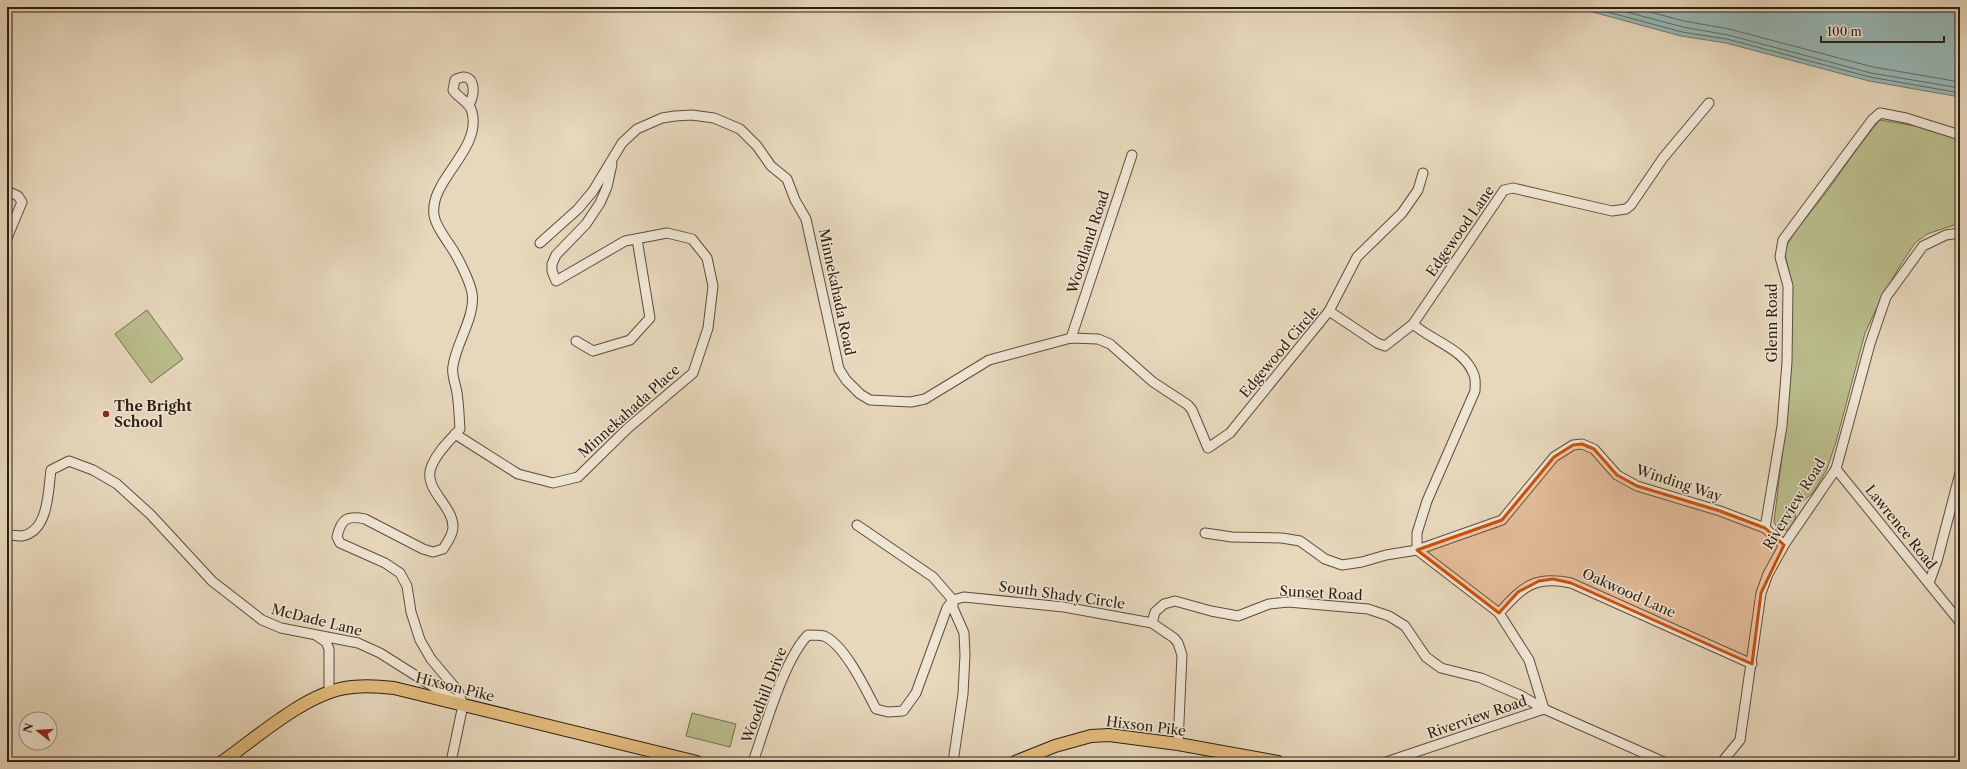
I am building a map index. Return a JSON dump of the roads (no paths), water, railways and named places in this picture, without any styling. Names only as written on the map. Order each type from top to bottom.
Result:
[{"type":"main road","name":"Hixson Pike","points":[[222,762],[307,701],[344,688],[364,686],[394,688],[697,762]]},
{"type":"main road","name":"Hixson Pike","points":[[1015,762],[1055,746],[1091,736],[1109,735],[1178,744],[1278,762]]},
{"type":"street","name":"Edgewood Lane","points":[[1413,324],[1504,190],[1513,188],[1612,211],[1626,209],[1631,205],[1663,158],[1710,103]]},
{"type":"street","points":[[451,762],[462,705],[458,691],[430,659],[420,640],[411,612],[407,586],[400,573],[385,563],[340,543],[337,537],[340,525],[346,519],[354,517],[365,519],[423,549],[433,552],[443,549],[449,540],[453,527],[450,512],[430,482],[431,467],[438,453],[460,429],[457,394],[452,368],[459,343],[472,310],[472,294],[456,255],[434,215],[435,202],[440,190],[470,140],[472,112],[469,105]]},
{"type":"street","name":"Glenn Road","points":[[1765,528],[1782,426],[1787,362],[1788,286],[1780,257],[1783,240],[1872,120],[1880,113],[1906,118],[1960,135]]},
{"type":"street","name":"Minnekahada Road","points":[[540,243],[578,209],[593,191],[622,143],[637,129],[662,118],[692,115],[714,118],[740,129],[757,146],[770,166],[787,179],[795,200],[806,219],[839,369],[846,380],[860,394],[870,400],[898,402],[925,399],[990,360],[1072,338],[1098,339],[1110,344],[1153,382],[1188,406],[1192,410],[1208,448]]},
{"type":"street","name":"Woodland Road","points":[[1072,338],[1132,155]]},
{"type":"street","name":"Minnekahada Place","points":[[455,434],[518,474],[553,483],[559,482],[578,477],[628,428],[692,373],[708,328],[713,286],[707,258],[692,239],[666,233],[625,241],[556,281],[552,271],[552,264],[556,255],[586,224],[600,203],[607,187],[613,158]]},
{"type":"street","points":[[1329,311],[1357,257],[1402,213],[1418,190],[1424,173]]},
{"type":"street","points":[[7,191],[18,196],[22,202],[7,238]]},
{"type":"street","name":"Riverview Road","points":[[1722,762],[1740,740],[1761,593],[1768,574],[1784,545],[1836,469],[1870,344],[1886,297],[1923,246],[1946,235],[1960,233]]},
{"type":"street","points":[[576,341],[593,351],[630,340],[650,318],[637,239]]},
{"type":"street","name":"Edgewood Circle","points":[[1208,448],[1230,433],[1329,311],[1385,346],[1413,324]]},
{"type":"street","points":[[1413,324],[1422,332],[1456,353],[1469,364],[1475,376],[1475,391],[1427,501],[1417,533],[1417,550]]},
{"type":"street","name":"Winding Way","points":[[1417,550],[1502,520],[1554,456],[1573,445],[1582,444],[1594,449],[1617,475],[1637,486],[1720,511],[1765,528],[1784,545]]},
{"type":"street","name":"McDade Lane","points":[[7,532],[9,535],[23,536],[34,530],[40,523],[45,511],[51,470],[69,461],[93,470],[117,484],[151,515],[212,581],[262,620],[281,628],[358,643],[380,653],[462,705]]},
{"type":"street","name":"Lawrence Road","points":[[1836,469],[1960,622]]},
{"type":"street","points":[[1929,583],[1937,561],[1960,473]]},
{"type":"street","points":[[857,525],[933,577],[953,600],[953,608],[964,633],[965,655],[963,694],[953,762]]},
{"type":"street","points":[[1205,533],[1232,537],[1282,538],[1300,541],[1325,559],[1342,565],[1417,550],[1500,613],[1529,660],[1544,709]]},
{"type":"street","name":"Oakwood Lane","points":[[1500,613],[1518,592],[1539,581],[1553,579],[1571,583],[1752,664]]},
{"type":"street","name":"South Shady Circle","points":[[953,600],[964,597],[1064,607],[1152,623],[1174,638],[1178,643],[1182,655],[1178,744]]},
{"type":"street","name":"Woodhill Drive","points":[[753,762],[785,673],[799,644],[808,635],[824,636],[835,644],[851,663],[876,709],[888,712],[904,711],[916,693],[947,608],[953,600]]},
{"type":"street","name":"Sunset Road","points":[[1152,623],[1155,612],[1164,604],[1174,602],[1238,616],[1269,604],[1288,602],[1368,609],[1389,616],[1405,626],[1432,663],[1441,668],[1481,678],[1520,695],[1544,709]]},
{"type":"street","points":[[317,635],[326,642],[329,649],[329,693]]},
{"type":"street","name":"Riverview Road","points":[[1386,762],[1544,709],[1664,762]]},
{"type":"water","points":[[1574,7],[1960,7],[1960,97],[1869,81],[1726,43],[1681,36]]},
{"type":"place","name":"The Bright School","points":[[106,414]]}]
